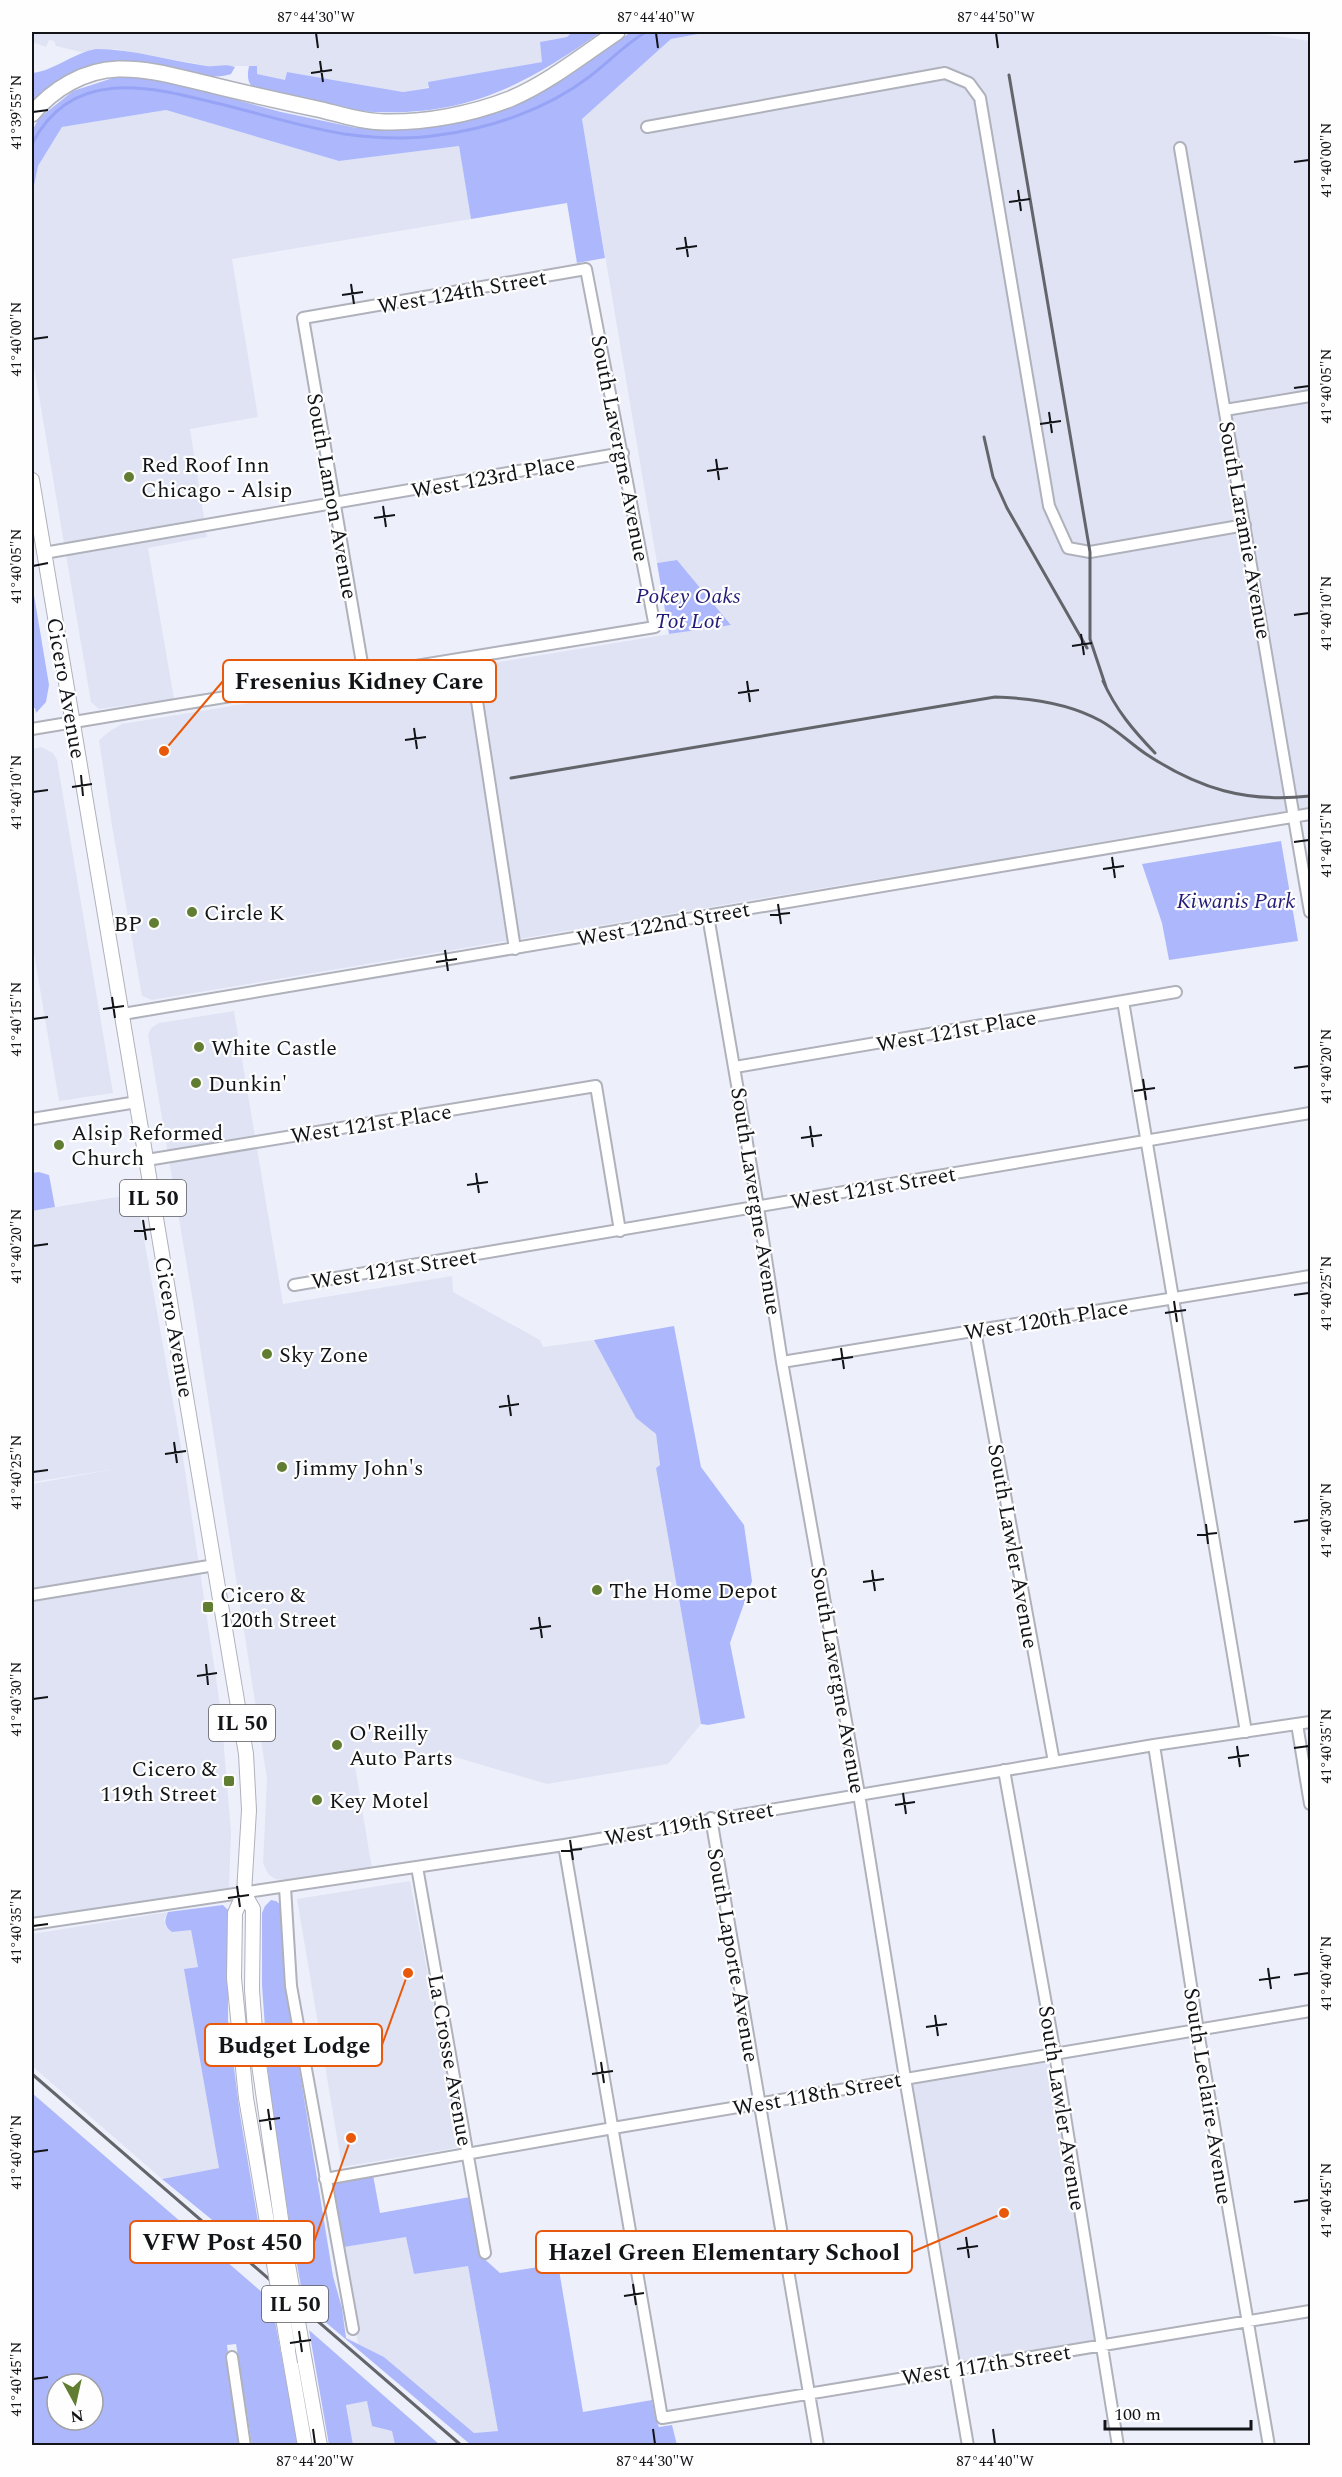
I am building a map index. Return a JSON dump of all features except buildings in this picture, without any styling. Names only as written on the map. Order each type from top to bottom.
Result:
[{"type":"highway","points":[[32,114],[46,97],[71,81],[97,72],[117,69],[152,71],[350,117],[384,122],[462,114],[510,99],[567,66],[617,32]]},
{"type":"main road","name":"Cicero Avenue","points":[[32,480],[246,1754],[249,1810],[244,1893],[235,1913],[234,1978],[238,2031],[246,2098],[305,2445]]},
{"type":"main road","name":"Cicero Avenue","points":[[244,1893],[253,1910],[252,1990],[256,2043],[285,2247],[320,2445]]},
{"type":"street","points":[[648,127],[945,73],[969,83],[980,98],[1049,506],[1068,548],[1090,552],[1245,525]]},
{"type":"street","name":"South Laramie Avenue","points":[[1180,148],[1311,912]]},
{"type":"street","name":"West 124th Street","points":[[303,318],[586,269]]},
{"type":"street","name":"South Lavergne Avenue","points":[[364,675],[655,627],[586,269]]},
{"type":"street","name":"South Lamon Avenue","points":[[303,318],[364,675]]},
{"type":"street","points":[[1225,410],[1311,396]]},
{"type":"street","name":"West 123rd Place","points":[[44,553],[623,453]]},
{"type":"street","points":[[32,729],[364,675]]},
{"type":"street","points":[[475,688],[515,948]]},
{"type":"street","name":"West 122nd Street","points":[[123,1014],[1311,814]]},
{"type":"street","name":"South Lavergne Avenue","points":[[708,916],[735,1067],[782,1362],[859,1794],[968,2445]]},
{"type":"street","name":"West 121st Place","points":[[735,1067],[1176,992]]},
{"type":"street","points":[[1123,1001],[1246,1732]]},
{"type":"street","name":"West 121st Place","points":[[147,1160],[596,1086],[620,1231]]},
{"type":"street","points":[[32,1119],[138,1102]]},
{"type":"street","name":"West 121st Street","points":[[294,1285],[1311,1113]]},
{"type":"street","name":"West 120th Place","points":[[782,1362],[1311,1276]]},
{"type":"street","name":"South Lawler Avenue","points":[[975,1331],[1054,1762]]},
{"type":"street","points":[[32,1595],[215,1565]]},
{"type":"street","name":"West 119th Street","points":[[32,1924],[564,1845],[711,1818],[1154,1745],[1311,1722]]},
{"type":"street","points":[[1297,1724],[1311,1804]]},
{"type":"street","name":"South Leclaire Avenue","points":[[1154,1745],[1198,2031],[1269,2445]]},
{"type":"street","name":"South Lawler Avenue","points":[[1004,1770],[1055,2054],[1118,2445]]},
{"type":"street","name":"South Laporte Avenue","points":[[711,1818],[818,2445]]},
{"type":"street","points":[[564,1845],[613,2128]]},
{"type":"street","name":"La Crosse Avenue","points":[[417,1867],[485,2253]]},
{"type":"street","points":[[285,1887],[291,1986],[353,2329]]},
{"type":"street","name":"West 118th Street","points":[[325,2179],[905,2078],[1311,2011]]},
{"type":"street","name":"West 117th Street","points":[[613,2128],[662,2418],[1311,2311]]},
{"type":"street","points":[[232,2357],[245,2445]]},
{"type":"shaded area","points":[[32,32],[572,32],[567,37],[540,42],[543,62],[429,82],[430,87],[403,92],[287,72],[285,81],[257,74],[257,66],[209,66],[114,49],[81,52],[56,46],[54,41],[49,40],[46,47],[32,42]]},
{"type":"shaded area","points":[[709,32],[1171,34],[1250,32],[1310,41],[1310,807],[152,1000],[142,996],[99,740],[110,731],[122,724],[731,624],[677,560],[657,563],[582,119],[671,39]]},
{"type":"shaded area","points":[[166,110],[339,161],[459,146],[471,219],[232,259],[258,417],[190,429],[207,537],[148,548],[174,699],[99,709],[91,702],[32,355],[32,196],[38,166],[62,127]]},
{"type":"shaded area","points":[[41,747],[53,753],[57,760],[113,1093],[59,1101],[32,942],[32,749]]},
{"type":"shaded area","points":[[234,1011],[283,1304],[452,1276],[453,1292],[540,1340],[543,1347],[594,1340],[636,1418],[656,1434],[660,1466],[656,1468],[701,1724],[668,1764],[547,1784],[438,1752],[355,1766],[372,1869],[283,1880],[275,1879],[268,1874],[263,1863],[267,1779],[193,1302],[148,1035],[151,1028],[159,1023]]},
{"type":"shaded area","points":[[136,1194],[183,1458],[221,1712],[231,1832],[229,1888],[32,1919],[32,1484],[115,1469],[32,1482],[32,1211]]},
{"type":"shaded area","points":[[410,1881],[461,2147],[342,2167],[297,1899]]},
{"type":"shaded area","points":[[168,1912],[164,1919],[166,1927],[172,1932],[191,1929],[198,1967],[185,1969],[219,2168],[162,2179],[32,2066],[32,1934]]},
{"type":"shaded area","points":[[1048,2060],[1095,2342],[960,2364],[911,2084]]},
{"type":"shaded area","points":[[406,2237],[468,2265],[498,2431],[474,2433],[384,2357],[358,2344],[344,2247]]},
{"type":"shaded area","points":[[367,2401],[392,2431],[395,2445],[353,2445],[346,2404]]},
{"type":"green space","points":[[572,32],[601,32],[543,70],[516,84],[459,105],[428,110],[395,112],[333,108],[255,90],[248,79],[249,66],[257,66],[257,74],[285,80],[287,72],[403,92],[429,88],[428,82],[542,62],[540,42],[567,37]]},
{"type":"green space","points":[[631,32],[709,32],[671,39],[582,119],[605,258],[577,263],[567,203],[471,219],[459,146],[339,161],[166,110],[62,127],[38,166],[32,196],[32,132],[38,119],[73,91],[119,76],[167,81],[281,112],[357,128],[427,125],[498,111],[571,72]]},
{"type":"green space","points":[[96,49],[138,53],[207,66],[235,67],[231,74],[207,76],[146,64],[118,62],[89,74],[32,104],[32,73],[48,69],[79,54]]},
{"type":"green space","name":"Pokey Oaks Tot Lot","points":[[677,560],[731,625],[669,634],[657,563]]},
{"type":"green space","points":[[32,583],[49,685],[46,702],[36,713],[35,708],[32,708]]},
{"type":"green space","name":"Kiwanis Park","points":[[1281,841],[1298,941],[1169,960],[1162,923],[1142,864]]},
{"type":"green space","points":[[39,1172],[49,1175],[55,1207],[32,1211],[32,1173]]},
{"type":"green space","points":[[674,1326],[701,1467],[744,1525],[752,1581],[730,1643],[745,1718],[708,1725],[701,1724],[656,1468],[660,1465],[656,1434],[636,1418],[594,1340]]},
{"type":"green space","points":[[271,1900],[281,1905],[283,1914],[283,1956],[290,2012],[333,2276],[342,2308],[346,2338],[384,2357],[474,2433],[498,2431],[468,2266],[414,2274],[406,2237],[344,2247],[331,2182],[373,2175],[380,2213],[470,2197],[480,2255],[500,2273],[558,2264],[583,2412],[652,2400],[659,2427],[672,2425],[677,2445],[471,2445],[304,2304],[276,2144],[269,2085],[262,1985],[262,1913]]},
{"type":"green space","points":[[223,1905],[228,1910],[228,2020],[240,2115],[265,2263],[162,2179],[219,2168],[184,1969],[198,1967],[191,1930],[172,1932],[167,1928],[165,1921],[168,1912]]},
{"type":"green space","points":[[32,2093],[271,2300],[298,2445],[252,2445],[236,2344],[227,2345],[240,2445],[32,2445]]},
{"type":"green space","points":[[309,2330],[440,2445],[395,2445],[392,2431],[372,2426],[367,2401],[346,2405],[353,2445],[329,2445]]},
{"type":"waterway","points":[[32,144],[48,119],[68,103],[90,93],[114,88],[164,91],[344,134],[403,138],[459,132],[499,122],[555,99],[589,77],[646,32]]},
{"type":"railway","points":[[1009,75],[1090,552],[1090,639],[1106,687]]},
{"type":"railway","points":[[984,437],[993,477],[1007,508],[1087,648]]},
{"type":"railway","points":[[1103,681],[1126,719],[1155,753]]},
{"type":"railway","points":[[511,778],[995,697],[1050,703],[1089,715],[1107,725],[1146,754],[1204,785],[1244,795],[1287,798],[1310,796]]},
{"type":"railway","points":[[32,2074],[462,2446]]},
{"type":"place","name":"Red Roof Inn Chicago - Alsip","points":[[129,477]]},
{"type":"place","name":"Fresenius Kidney Care","points":[[164,751]]},
{"type":"place","name":"Circle K","points":[[192,912]]},
{"type":"place","name":"BP","points":[[154,923]]},
{"type":"place","name":"White Castle","points":[[199,1047]]},
{"type":"place","name":"Dunkin'","points":[[196,1083]]},
{"type":"place","name":"Alsip Reformed Church","points":[[59,1145]]},
{"type":"place","name":"Sky Zone","points":[[267,1354]]},
{"type":"place","name":"Jimmy John's","points":[[282,1467]]},
{"type":"place","name":"The Home Depot","points":[[597,1590]]},
{"type":"place","name":"Cicero & 120th Street","points":[[208,1607]]},
{"type":"place","name":"O'Reilly Auto Parts","points":[[337,1745]]},
{"type":"place","name":"Cicero & 119th Street","points":[[229,1781]]},
{"type":"place","name":"Key Motel","points":[[317,1800]]},
{"type":"place","name":"Budget Lodge","points":[[408,1973]]},
{"type":"place","name":"VFW Post 450","points":[[351,2138]]},
{"type":"place","name":"Hazel Green Elementary School","points":[[1004,2213]]}]
